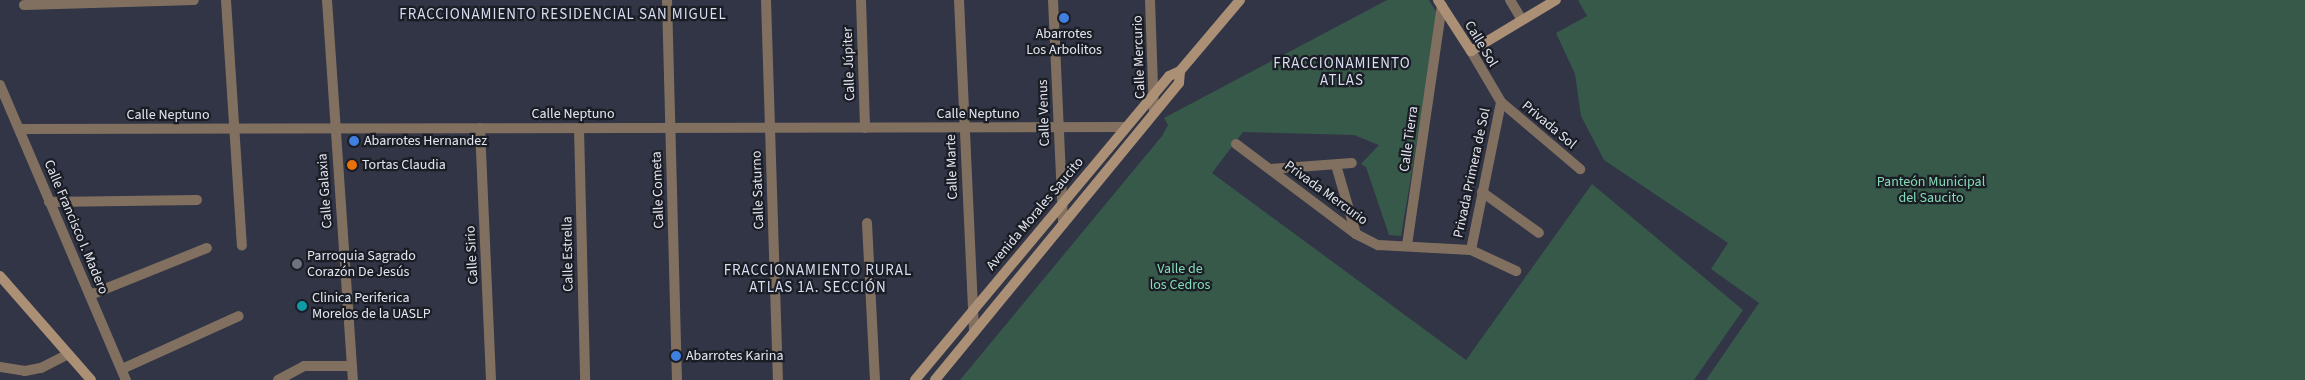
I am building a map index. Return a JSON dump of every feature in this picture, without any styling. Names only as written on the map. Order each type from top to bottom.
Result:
[{"type":"main road","name":"Avenida Morales Saucito","points":[[915,380],[1169,76],[1180,70],[1240,0]]},
{"type":"main road","points":[[1471,51],[1556,0]]},
{"type":"main road","name":"Calle Sol","points":[[1440,3],[1471,51]]},
{"type":"main road","name":"Avenida Morales Saucito","points":[[935,380],[1179,83],[1180,70]]},
{"type":"main road","points":[[1020,253],[1032,262]]},
{"type":"main road","points":[[0,276],[91,380]]},
{"type":"street","points":[[24,5],[194,0]]},
{"type":"street","points":[[226,0],[242,245]]},
{"type":"street","name":"Calle Galaxia","points":[[327,0],[334,129],[353,380]]},
{"type":"street","name":"Calle Cometa","points":[[667,0],[678,380]]},
{"type":"street","name":"Calle Saturno","points":[[766,0],[778,380]]},
{"type":"street","name":"Calle Júpiter","points":[[861,0],[865,128]]},
{"type":"street","name":"Calle Marte","points":[[959,0],[974,333]]},
{"type":"street","name":"Calle Venus","points":[[1053,0],[1062,224]]},
{"type":"street","name":"Calle Mercurio","points":[[1150,0],[1154,113]]},
{"type":"street","points":[[1510,0],[1522,20]]},
{"type":"street","name":"Calle Tierra","points":[[1407,245],[1440,3]]},
{"type":"street","name":"Calle Sol","points":[[1471,51],[1501,102]]},
{"type":"street","name":"Calle Francisco I. Madero","points":[[0,85],[126,380]]},
{"type":"street","name":"Privada Sol","points":[[1501,102],[1580,169]]},
{"type":"street","name":"Privada Primera de Sol","points":[[1470,250],[1501,102]]},
{"type":"street","name":"Calle Neptuno","points":[[20,129],[1126,127]]},
{"type":"street","name":"Calle Sirio","points":[[480,128],[491,380]]},
{"type":"street","name":"Calle Estrella","points":[[579,128],[585,380]]},
{"type":"street","name":"Privada Mercurio","points":[[1236,144],[1356,234],[1378,245],[1407,245],[1470,250]]},
{"type":"street","points":[[1270,169],[1352,163]]},
{"type":"street","points":[[1336,165],[1356,234]]},
{"type":"street","points":[[1482,192],[1539,233]]},
{"type":"street","points":[[49,202],[198,200]]},
{"type":"street","points":[[867,223],[875,380]]},
{"type":"street","points":[[90,295],[207,248]]},
{"type":"street","points":[[1470,250],[1516,271]]},
{"type":"street","points":[[122,369],[239,316]]},
{"type":"street","points":[[0,367],[25,371],[41,368],[68,354]]},
{"type":"street","points":[[278,380],[304,366],[352,366]]},
{"type":"green space","name":"Valle de los Cedros","points":[[1387,0],[1429,0],[1438,15],[1401,236],[1389,235],[1366,167],[1361,164],[1379,145],[1354,135],[1243,132],[1212,173],[1466,360],[1592,184],[1743,310],[1694,380],[960,380],[1162,136],[1168,125],[1164,118]]},
{"type":"green space","name":"Panteón Municipal del Saucito","points":[[1578,0],[2305,0],[2305,380],[1706,380],[1759,303],[1711,269],[1728,243],[1604,160],[1581,116],[1575,74],[1556,33],[1587,16]]},
{"type":"place","name":"Abarrotes Los Arbolitos","points":[[1064,18]]},
{"type":"place","name":"Abarrotes Hernandez","points":[[354,141]]},
{"type":"place","name":"Tortas Claudia","points":[[352,165]]},
{"type":"place","name":"Parroquia Sagrado Corazón De Jesús","points":[[297,264]]},
{"type":"place","name":"Clinica Periferica Morelos de la UASLP","points":[[302,306]]},
{"type":"place","name":"Abarrotes Karina","points":[[676,356]]},
{"type":"district","name":"FRACCIONAMIENTO RESIDENCIAL SAN MIGUEL","points":[[563,15]]},
{"type":"district","name":"FRACCIONAMIENTO ATLAS","points":[[1342,72]]},
{"type":"district","name":"FRACCIONAMIENTO RURAL ATLAS 1A. SECCIÓN","points":[[818,278]]}]
